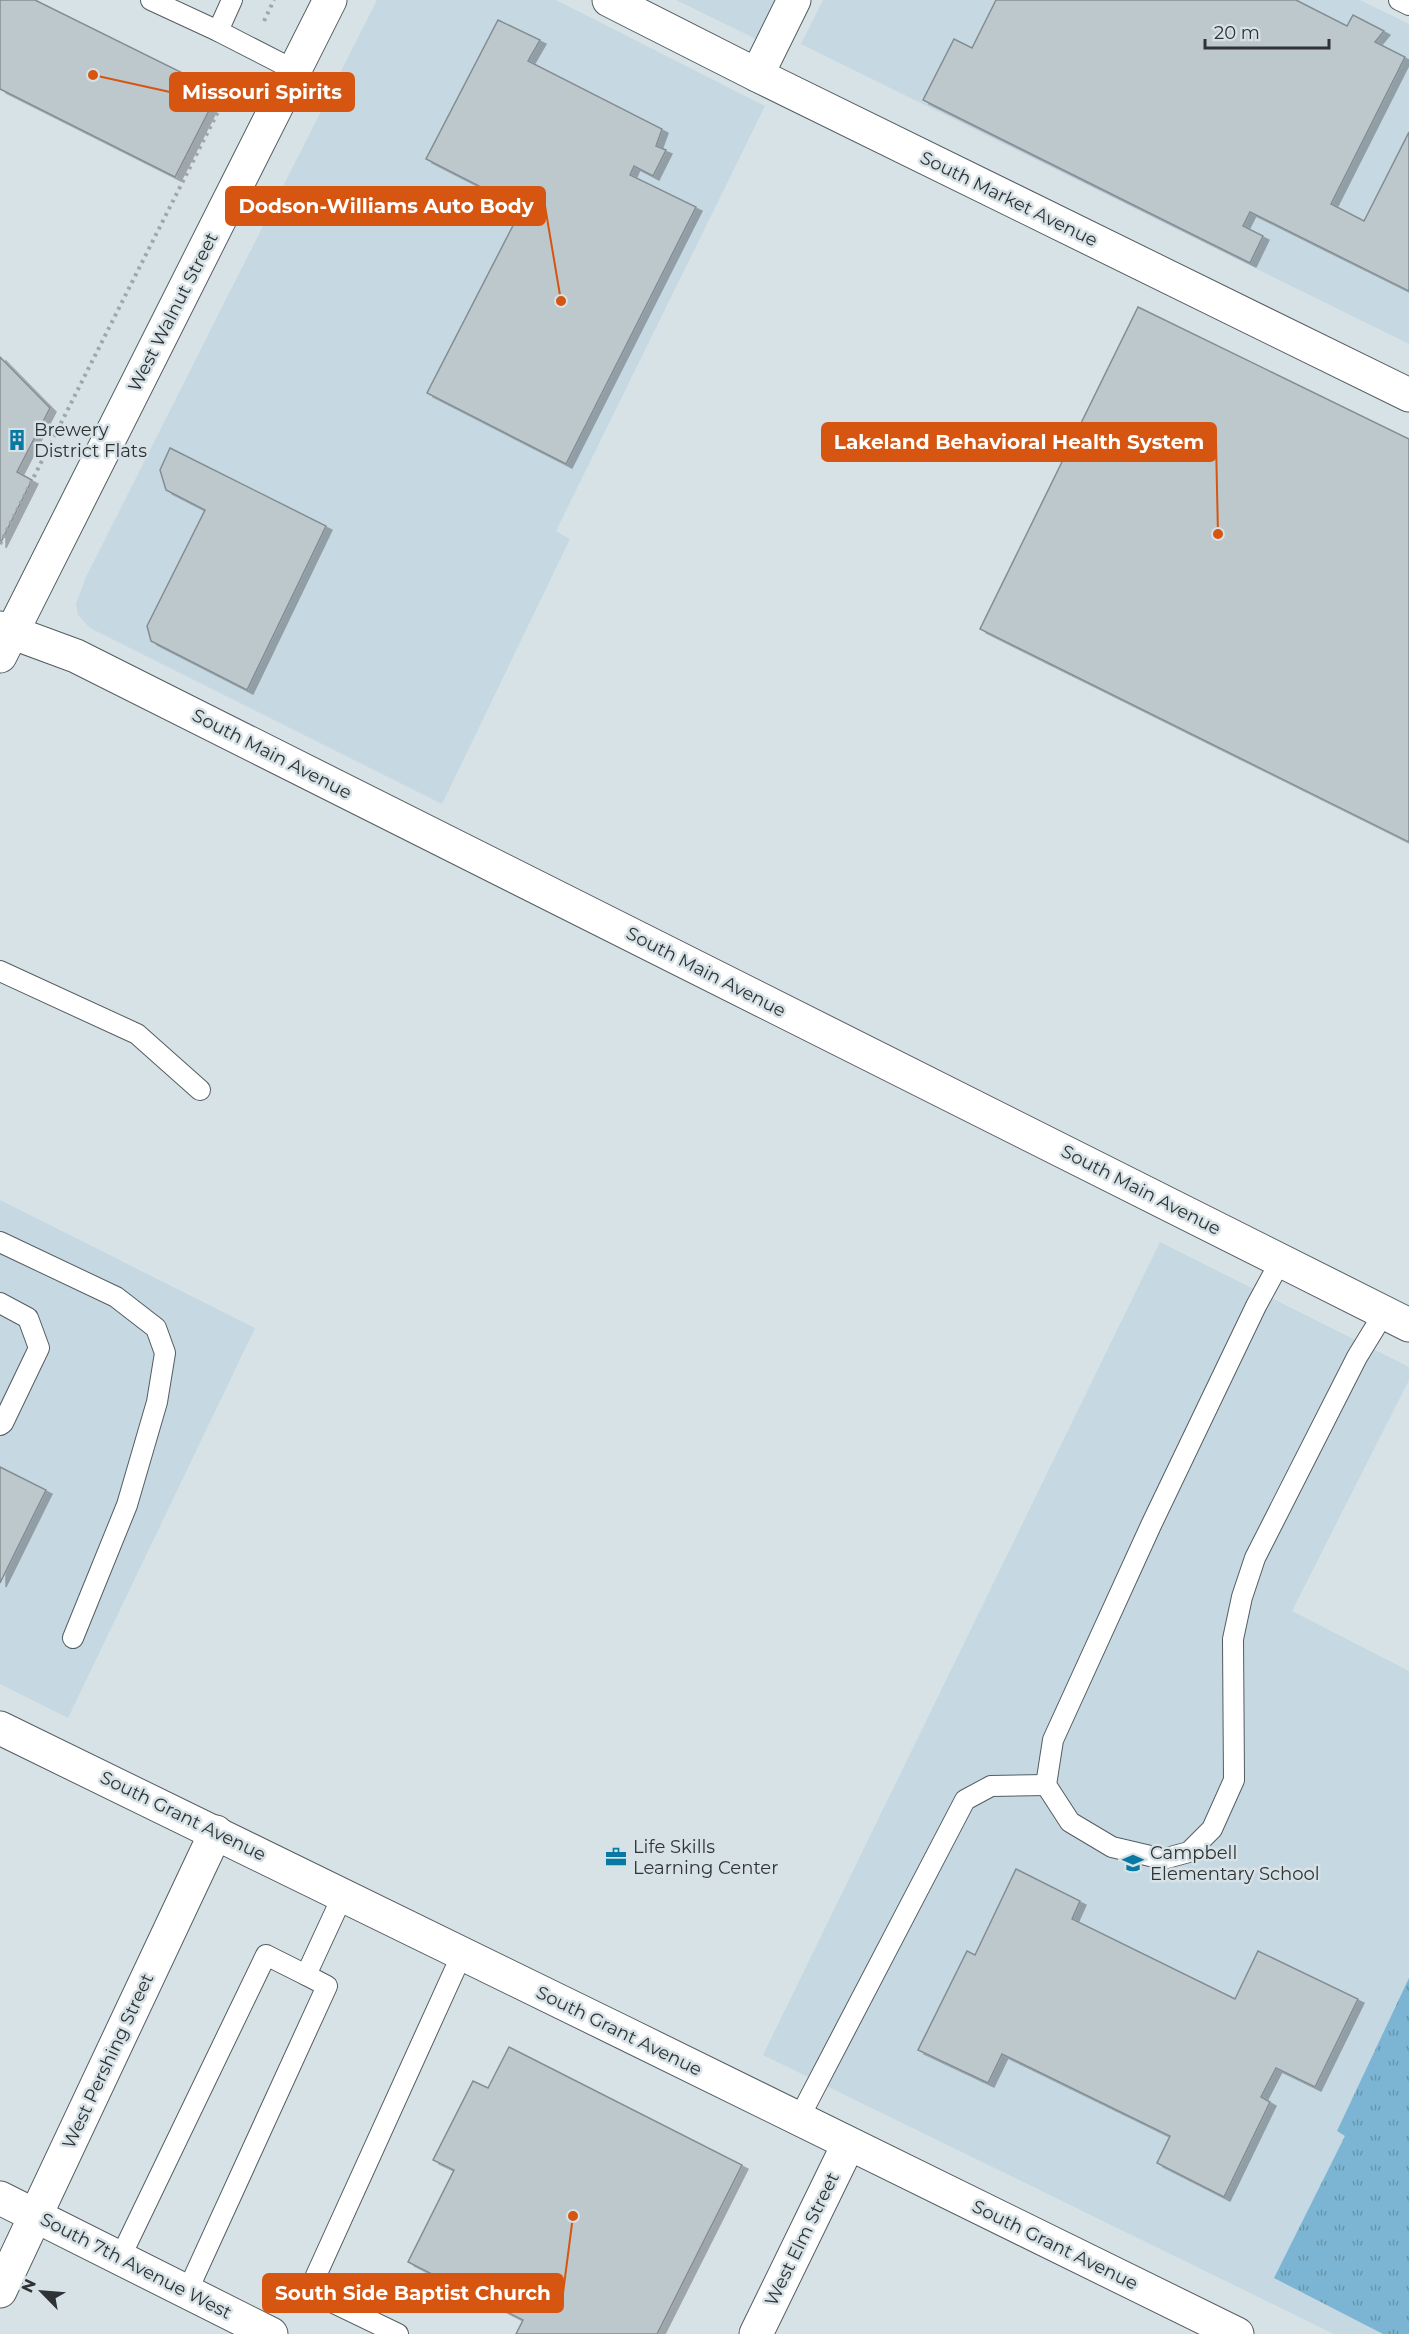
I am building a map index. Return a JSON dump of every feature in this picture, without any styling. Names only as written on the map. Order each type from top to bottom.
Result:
[{"type":"street","name":"West Walnut Street","points":[[4,639],[330,0]]},
{"type":"street","name":"South Market Avenue","points":[[609,0],[1409,395]]},
{"type":"street","points":[[757,75],[794,0]]},
{"type":"street","name":"South Main Avenue","points":[[4,639],[76,656],[1397,1319]]},
{"type":"street","name":"South Grant Avenue","points":[[0,1728],[1237,2334]]},
{"type":"street","name":"West Pershing Street","points":[[0,2291],[216,1832]]},
{"type":"street","name":"West Elm Street","points":[[756,2334],[848,2145]]},
{"type":"street","name":"South 7th Avenue West","points":[[0,2198],[271,2334]]},
{"type":"lane","points":[[151,0],[294,70]]},
{"type":"lane","points":[[218,31],[232,0]]},
{"type":"lane","points":[[1399,0],[1409,5]]},
{"type":"lane","points":[[0,971],[137,1034],[200,1090]]},
{"type":"lane","points":[[0,1242],[116,1297],[156,1328],[165,1353],[158,1402],[127,1505],[73,1638]]},
{"type":"lane","points":[[1281,1260],[1256,1306],[1152,1523],[1053,1740],[1046,1785],[1070,1822],[1112,1847],[1163,1859],[1189,1852],[1212,1828],[1234,1780],[1233,1639],[1242,1597],[1255,1558],[1357,1357],[1397,1319]]},
{"type":"lane","points":[[0,1303],[28,1318],[39,1348],[0,1425]]},
{"type":"lane","points":[[798,2120],[965,1800],[991,1786],[1046,1785]]},
{"type":"lane","points":[[306,1975],[344,1895]]},
{"type":"lane","points":[[398,2334],[309,2291],[462,1954]]},
{"type":"lane","points":[[120,2258],[266,1955],[306,1975],[327,1986],[187,2292]]},
{"type":"path","points":[[0,544],[274,0]]},
{"type":"shaded area","points":[[377,0],[556,0],[765,106],[556,531],[570,539],[442,804],[90,628],[78,615],[76,604],[86,577]]},
{"type":"shaded area","points":[[676,0],[782,0],[756,39]]},
{"type":"shaded area","points":[[823,0],[1360,0],[1409,24],[1409,344],[801,44]]},
{"type":"shaded area","points":[[0,1200],[255,1328],[68,1718],[0,1684]]},
{"type":"shaded area","name":"Campbell Elementary School","points":[[1160,1242],[1409,1367],[1409,1380],[1292,1611],[1409,1671],[1409,2334],[1334,2334],[763,2055]]},
{"type":"green space","points":[[1409,1978],[1409,2334],[1383,2334],[1274,2278],[1345,2136],[1337,2131]]},
{"type":"building","points":[[0,0],[35,0],[219,91],[175,177],[0,89]]},
{"type":"building","points":[[996,0],[1296,0],[1347,26],[1353,15],[1384,31],[1375,42],[1405,57],[1331,204],[1364,221],[1409,132],[1409,291],[1250,212],[1243,226],[1263,236],[1250,263],[923,100],[954,39],[972,48]]},
{"type":"building","points":[[498,20],[540,40],[528,61],[662,129],[656,146],[666,150],[653,176],[634,166],[630,175],[696,207],[566,464],[427,393],[522,208],[426,159]]},
{"type":"building","points":[[1138,307],[1409,439],[1409,842],[980,629]]},
{"type":"building","name":"Brewery District Flats","points":[[0,357],[50,408],[17,472],[32,480],[0,544]]},
{"type":"building","points":[[170,448],[326,526],[247,690],[151,641],[147,626],[205,510],[166,490],[160,470]]},
{"type":"building","points":[[0,1467],[46,1490],[0,1583]]},
{"type":"building","points":[[1016,1869],[1080,1901],[1072,1919],[1235,1999],[1258,1951],[1358,1999],[1315,2087],[1276,2068],[1261,2097],[1270,2102],[1224,2197],[1157,2163],[1170,2136],[1002,2054],[988,2083],[918,2050],[967,1951],[975,1955]]},
{"type":"building","points":[[509,2047],[742,2165],[657,2334],[516,2334],[523,2320],[408,2262],[454,2170],[433,2160],[473,2081],[488,2088]]},
{"type":"place","name":"Missouri Spirits","points":[[93,75]]},
{"type":"place","name":"Dodson-Williams Auto Body","points":[[561,301]]},
{"type":"place","name":"Brewery District Flats","points":[[17,440]]},
{"type":"place","name":"Lakeland Behavioral Health System","points":[[1218,534]]},
{"type":"place","name":"Life Skills Learning Center","points":[[616,1857]]},
{"type":"place","name":"Campbell Elementary School","points":[[1133,1863]]},
{"type":"place","name":"South Side Baptist Church","points":[[573,2216]]}]
